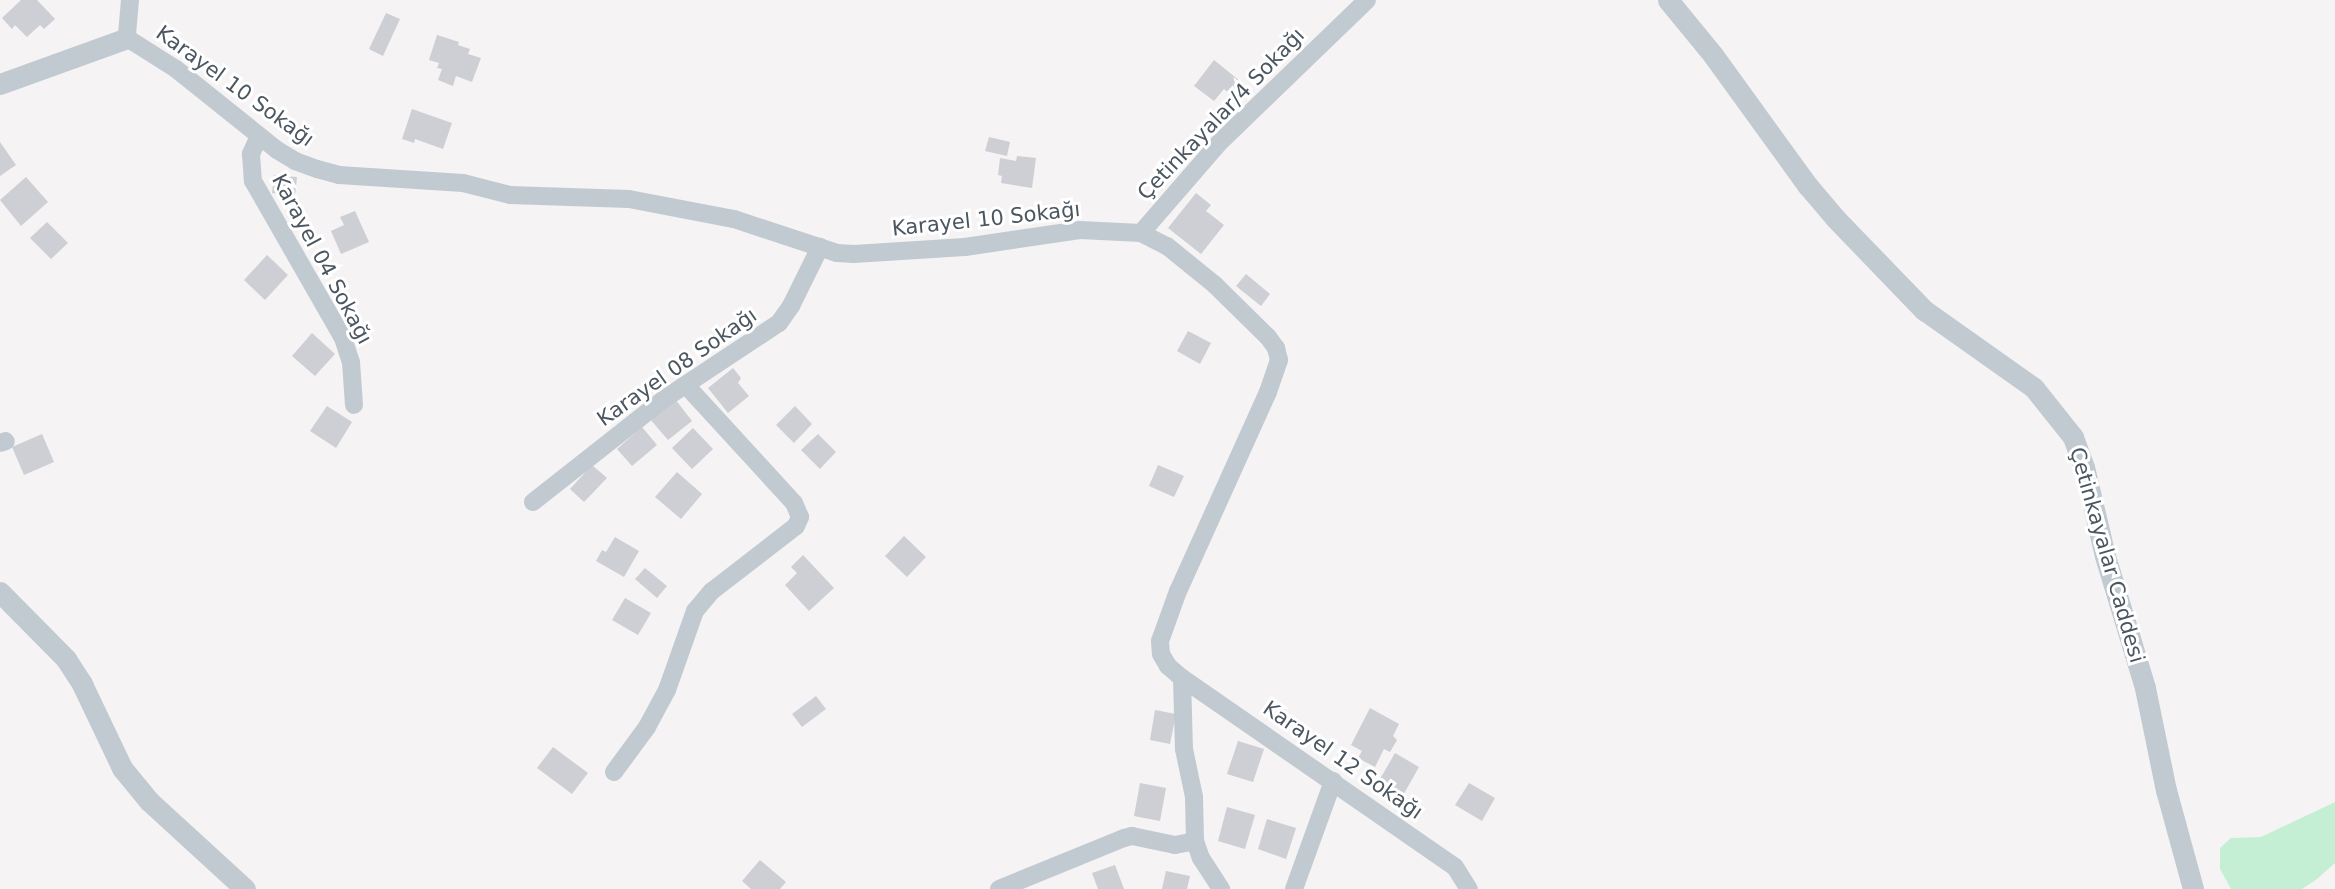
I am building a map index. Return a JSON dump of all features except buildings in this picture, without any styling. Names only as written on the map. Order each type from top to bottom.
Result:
[{"type":"street","points":[[0,84],[127,38],[130,0]]},
{"type":"street","name":"Çetinkayalar/4 Sokağı","points":[[1140,233],[1218,144],[1367,0]]},
{"type":"street","name":"Çetinkayalar Caddesi","points":[[1668,0],[1713,55],[1808,186],[1836,219],[1924,310],[2034,388],[2073,437],[2084,467],[2105,556],[2145,688],[2166,790],[2193,889]]},
{"type":"street","name":"Karayel 10 Sokağı","points":[[127,38],[176,69],[295,162],[339,175],[430,179],[510,195],[629,199],[748,223],[820,247],[854,254],[897,253],[1080,230],[1140,233],[1167,246],[1215,285],[1268,337],[1276,348],[1279,360],[1268,392],[1165,624],[1160,641],[1161,654],[1168,666],[1182,678]]},
{"type":"street","name":"Karayel 04 Sokağı","points":[[259,136],[251,154],[253,181],[343,338],[353,373],[354,405]]},
{"type":"street","name":"Karayel 08 Sokağı","points":[[533,502],[685,384],[766,334],[779,323],[791,306],[820,247]]},
{"type":"street","points":[[614,772],[647,727],[667,690],[695,611],[712,591],[796,526],[800,517],[794,503],[685,384]]},
{"type":"street","points":[[0,592],[66,659],[127,775],[149,801],[245,889]]},
{"type":"street","points":[[1182,678],[1184,749],[1194,797],[1195,841],[1201,858],[1221,889]]},
{"type":"street","name":"Karayel 12 Sokağı","points":[[1182,678],[1455,867],[1469,889]]},
{"type":"street","points":[[1294,889],[1333,781]]},
{"type":"street","points":[[999,889],[1132,836],[1175,845],[1195,841]]},
{"type":"green space","points":[[2335,802],[2335,863],[2317,879],[2302,889],[2231,889],[2220,869],[2220,848],[2231,838],[2261,837]]}]
